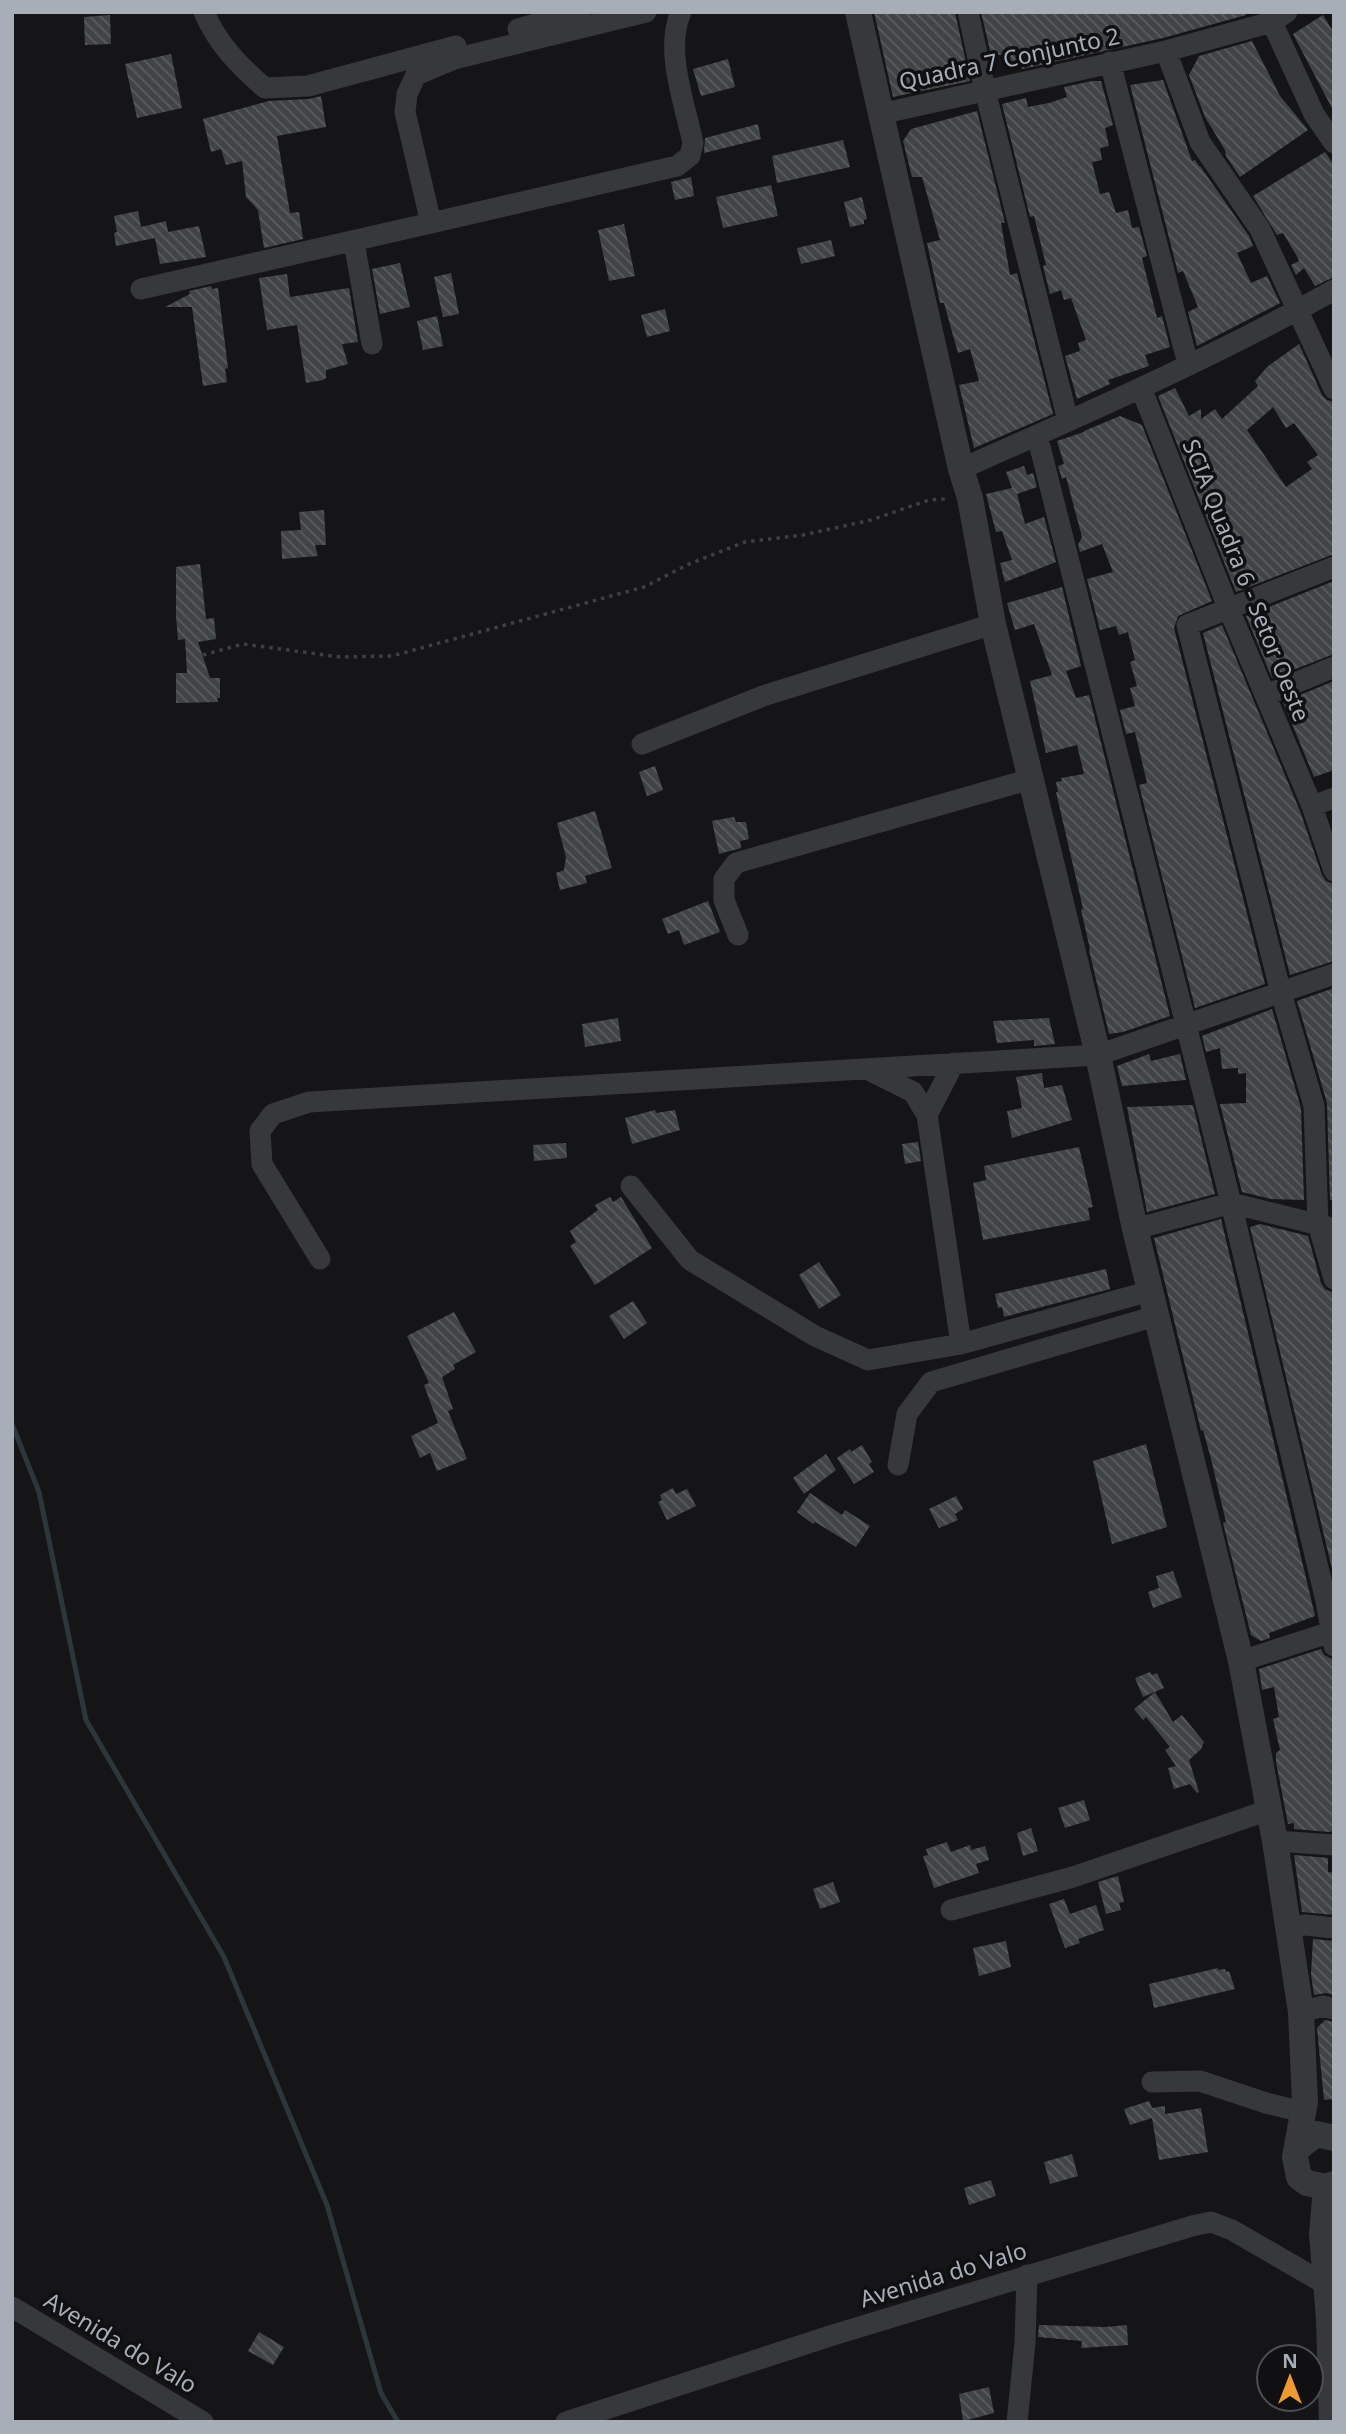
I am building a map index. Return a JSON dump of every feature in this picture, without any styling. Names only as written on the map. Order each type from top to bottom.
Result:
[{"type":"street","points":[[204,12],[211,29],[238,65],[265,88],[308,86],[580,12]]},
{"type":"street","points":[[430,223],[405,112],[407,94],[416,75],[454,59],[646,12]]},
{"type":"street","points":[[141,289],[677,166],[690,156],[693,143],[674,59],[674,34],[681,12]]},
{"type":"street","points":[[858,12],[961,469],[970,498],[993,624],[1098,1055],[1135,1229],[1241,1661],[1275,1841],[1301,2012],[1304,2107],[1295,2157],[1299,2176],[1322,2185],[1322,2234],[1332,2321],[1332,2422]]},
{"type":"street","points":[[968,12],[1068,421]]},
{"type":"street","points":[[1276,15],[1314,114],[1334,143]]},
{"type":"street","name":"Quadra 7 Conjunto 2","points":[[880,114],[1166,51],[1276,15]]},
{"type":"street","points":[[1166,51],[1200,142],[1260,229],[1334,389]]},
{"type":"street","points":[[1110,62],[1188,364]]},
{"type":"street","points":[[354,242],[372,344]]},
{"type":"street","points":[[961,469],[1141,388],[1334,290]]},
{"type":"street","name":"SCIA Quadra 6 - Setor Oeste","points":[[1141,388],[1311,806],[1334,871]]},
{"type":"street","points":[[1037,435],[1330,1598],[1332,1639],[1241,1661]]},
{"type":"street","points":[[1334,567],[1187,625],[1280,993],[1314,1106],[1334,1279]]},
{"type":"street","points":[[642,744],[763,696],[993,624]]},
{"type":"street","points":[[1266,695],[1334,667]]},
{"type":"street","points":[[738,935],[724,901],[724,879],[736,863],[1031,779]]},
{"type":"street","points":[[1311,806],[1334,798]]},
{"type":"street","points":[[320,1259],[262,1164],[260,1131],[273,1114],[309,1102],[1098,1055],[1334,974]]},
{"type":"street","points":[[927,1115],[954,1063]]},
{"type":"street","points":[[866,1069],[913,1092],[927,1115],[961,1344]]},
{"type":"street","points":[[631,1186],[690,1260],[815,1336],[867,1360],[961,1344],[1153,1303]]},
{"type":"street","points":[[1135,1229],[1231,1203],[1326,1226]]},
{"type":"street","points":[[898,1465],[907,1414],[931,1382],[1153,1303]]},
{"type":"street","points":[[951,1910],[1073,1877],[1269,1810]]},
{"type":"street","points":[[1275,1841],[1334,1845]]},
{"type":"street","points":[[1289,1927],[1306,1925],[1334,1928]]},
{"type":"street","points":[[1301,2012],[1323,2006],[1334,2009]]},
{"type":"street","points":[[1152,2082],[1200,2081],[1266,2103],[1304,2107],[1330,2137]]},
{"type":"street","points":[[1298,2148],[1316,2134],[1330,2137]]},
{"type":"street","name":"Avenida do Valo","points":[[566,2422],[1027,2276],[1211,2222],[1232,2230],[1327,2286]]},
{"type":"street","points":[[1017,2422],[1025,2343],[1027,2276]]},
{"type":"street","name":"Avenida do Valo","points":[[12,2307],[203,2422]]},
{"type":"path","points":[[203,655],[243,644],[340,657],[392,656],[644,587],[689,564],[745,542],[803,535],[871,520],[929,500],[970,498]]},
{"type":"building","points":[[874,12],[955,12],[970,81],[893,97]]},
{"type":"building","points":[[981,12],[1245,12],[1246,15],[1163,38],[1022,69],[1021,62],[1010,64],[1008,55],[991,55]]},
{"type":"building","points":[[110,15],[111,44],[85,45],[84,17]]},
{"type":"building","points":[[1323,15],[1334,33],[1334,112],[1293,34]]},
{"type":"building","points":[[1252,41],[1280,96],[1308,130],[1240,177],[1205,117],[1189,75],[1199,56]]},
{"type":"building","points":[[171,54],[182,108],[137,118],[125,64]]},
{"type":"building","points":[[728,59],[735,87],[701,96],[693,69]]},
{"type":"building","points":[[1163,80],[1192,161],[1195,160],[1200,166],[1249,236],[1253,246],[1237,253],[1251,283],[1267,276],[1280,303],[1197,346],[1188,312],[1198,307],[1183,271],[1178,273],[1130,85]]},
{"type":"building","points":[[1101,81],[1113,125],[1105,128],[1109,146],[1100,148],[1102,160],[1092,162],[1100,194],[1109,192],[1116,213],[1128,210],[1132,228],[1139,227],[1147,256],[1142,258],[1157,318],[1162,316],[1170,347],[1145,355],[1149,366],[1108,380],[1110,384],[1077,399],[1065,356],[1080,351],[1078,343],[1086,340],[1071,298],[1064,300],[1061,290],[1050,294],[1034,216],[1030,217],[1002,104],[1026,98],[1028,107],[1049,103],[1067,97],[1064,87]]},
{"type":"building","points":[[321,96],[326,127],[277,136],[290,213],[299,212],[303,239],[264,248],[258,210],[246,197],[242,161],[226,165],[221,149],[211,152],[203,119],[269,101]]},
{"type":"building","points":[[977,111],[1005,223],[1001,223],[1010,275],[1017,273],[1053,414],[974,448],[959,385],[979,381],[970,349],[958,353],[944,303],[940,303],[927,243],[940,240],[922,177],[912,177],[903,141],[911,129]]},
{"type":"building","points":[[758,124],[761,139],[704,153],[705,138]]},
{"type":"building","points":[[843,140],[850,167],[777,183],[772,156]]},
{"type":"building","points":[[1325,152],[1334,165],[1334,277],[1315,286],[1304,268],[1296,275],[1291,265],[1299,261],[1298,258],[1283,233],[1277,235],[1253,196]]},
{"type":"building","points":[[691,177],[694,196],[675,200],[671,182]]},
{"type":"building","points":[[771,185],[778,216],[723,228],[716,197]]},
{"type":"building","points":[[862,197],[867,219],[864,224],[850,227],[844,202]]},
{"type":"building","points":[[138,211],[141,227],[166,221],[168,232],[199,226],[206,257],[160,264],[155,238],[116,246],[114,216]]},
{"type":"building","points":[[624,224],[635,276],[609,281],[598,230]]},
{"type":"building","points":[[831,240],[835,256],[801,264],[797,248]]},
{"type":"building","points":[[400,263],[410,307],[380,314],[372,269]]},
{"type":"building","points":[[451,273],[459,314],[443,317],[434,277]]},
{"type":"building","points":[[287,274],[290,297],[349,288],[358,342],[342,344],[348,364],[326,370],[326,378],[323,380],[306,383],[297,325],[267,330],[259,278]]},
{"type":"building","points":[[211,286],[212,289],[218,288],[228,368],[225,369],[227,382],[203,386],[192,307],[165,307],[190,294],[189,291]]},
{"type":"building","points":[[665,309],[670,331],[647,337],[641,315]]},
{"type":"building","points":[[437,316],[443,346],[423,350],[417,321]]},
{"type":"building","points":[[1299,344],[1322,395],[1334,402],[1334,554],[1236,592],[1158,396],[1175,388],[1189,416],[1201,409],[1201,419],[1215,409],[1222,419],[1258,386],[1255,381],[1267,367]],"holes":[[[1273,407],[1286,428],[1294,423],[1318,455],[1307,462],[1312,469],[1286,487],[1247,430]]]},
{"type":"building","points":[[1120,416],[1142,425],[1212,601],[1178,616],[1174,628],[1265,984],[1195,1008],[1139,785],[1147,783],[1135,732],[1126,734],[1120,710],[1135,706],[1130,688],[1137,686],[1130,662],[1135,660],[1128,632],[1119,635],[1116,626],[1100,630],[1087,579],[1113,572],[1102,544],[1080,552],[1078,545],[1082,537],[1066,477],[1062,479],[1058,466],[1064,464],[1057,441]]},
{"type":"building","points":[[1024,466],[1027,475],[1033,473],[1037,487],[1017,494],[1025,524],[1044,517],[1056,562],[1005,582],[1000,563],[1012,560],[1002,531],[996,532],[986,494],[1012,488],[1006,472]]},
{"type":"building","points":[[324,510],[326,545],[315,545],[318,556],[282,559],[281,531],[301,530],[299,512]]},
{"type":"building","points":[[200,564],[206,619],[214,618],[216,639],[198,642],[210,678],[220,678],[220,698],[217,698],[218,702],[176,703],[176,673],[187,673],[185,639],[178,640],[176,567]]},
{"type":"building","points":[[1334,581],[1334,654],[1272,678],[1246,616]]},
{"type":"building","points":[[1062,587],[1081,666],[1066,671],[1076,698],[1089,695],[1170,1016],[1109,1034],[1056,792],[1056,782],[1062,781],[1061,778],[1084,774],[1077,745],[1046,753],[1030,681],[1052,675],[1034,624],[1015,630],[1007,603]]},
{"type":"building","points":[[1222,625],[1300,811],[1322,875],[1326,881],[1334,884],[1334,961],[1290,975],[1203,633]]},
{"type":"building","points":[[1334,681],[1334,770],[1314,777],[1283,702]]},
{"type":"building","points":[[655,766],[663,790],[647,796],[639,772]]},
{"type":"building","points":[[595,811],[612,868],[585,876],[587,883],[560,890],[556,873],[564,870],[566,857],[557,823]]},
{"type":"building","points":[[734,817],[736,822],[746,822],[749,839],[740,841],[741,848],[719,854],[712,821]]},
{"type":"building","points":[[708,901],[720,932],[684,945],[679,930],[668,934],[662,919]]},
{"type":"building","points":[[1334,988],[1334,1200],[1330,1200],[1327,1103],[1297,1001]]},
{"type":"building","points":[[1272,1009],[1301,1108],[1304,1200],[1271,1199],[1242,1192],[1220,1104],[1246,1103],[1246,1073],[1238,1074],[1238,1068],[1222,1069],[1220,1048],[1206,1052],[1202,1036]]},
{"type":"building","points":[[618,1018],[621,1041],[585,1047],[582,1024]]},
{"type":"building","points":[[1049,1018],[1055,1044],[1034,1046],[1034,1040],[997,1043],[993,1021]]},
{"type":"building","points":[[1149,1054],[1151,1061],[1180,1054],[1186,1080],[1122,1086],[1117,1066]]},
{"type":"building","points":[[1042,1073],[1044,1088],[1062,1085],[1072,1120],[1012,1138],[1007,1111],[1022,1108],[1016,1077]]},
{"type":"building","points":[[1193,1105],[1215,1194],[1147,1212],[1127,1107]]},
{"type":"building","points":[[655,1110],[656,1113],[675,1110],[680,1130],[632,1144],[625,1118]]},
{"type":"building","points":[[918,1142],[921,1161],[905,1164],[902,1144]]},
{"type":"building","points":[[566,1143],[567,1158],[534,1161],[533,1145]]},
{"type":"building","points":[[1079,1147],[1093,1207],[1088,1208],[1090,1220],[983,1240],[973,1183],[986,1180],[984,1166]]},
{"type":"building","points":[[610,1197],[613,1202],[621,1197],[652,1248],[595,1285],[570,1246],[576,1242],[570,1231],[598,1210],[595,1205]]},
{"type":"building","points":[[1221,1219],[1315,1616],[1269,1633],[1270,1638],[1261,1641],[1251,1635],[1223,1523],[1226,1522],[1211,1459],[1203,1430],[1201,1431],[1154,1238]]},
{"type":"building","points":[[1260,1224],[1308,1236],[1321,1283],[1334,1296],[1334,1577],[1250,1227]]},
{"type":"building","points":[[819,1262],[841,1295],[819,1309],[799,1275]]},
{"type":"building","points":[[1106,1269],[1110,1289],[1004,1317],[1002,1307],[998,1308],[995,1294]]},
{"type":"building","points":[[633,1301],[647,1323],[624,1339],[609,1316]]},
{"type":"building","points":[[454,1312],[476,1352],[453,1365],[455,1369],[442,1377],[453,1409],[448,1411],[467,1459],[437,1471],[430,1453],[420,1458],[411,1436],[438,1423],[424,1385],[429,1383],[407,1336]]},
{"type":"building","points":[[1146,1444],[1167,1527],[1112,1544],[1093,1461]]},
{"type":"building","points":[[862,1445],[872,1462],[869,1464],[874,1472],[854,1484],[837,1458]]},
{"type":"building","points":[[826,1454],[836,1470],[804,1494],[793,1478]]},
{"type":"building","points":[[673,1488],[676,1494],[687,1489],[696,1506],[667,1520],[658,1502],[662,1500],[660,1495]]},
{"type":"building","points":[[810,1493],[842,1515],[845,1510],[870,1526],[856,1547],[815,1522],[813,1524],[797,1512]]},
{"type":"building","points":[[956,1496],[963,1509],[955,1514],[958,1520],[939,1528],[929,1509]]},
{"type":"building","points":[[1173,1571],[1182,1597],[1153,1608],[1148,1592],[1159,1588],[1156,1576]]},
{"type":"building","points":[[1321,1649],[1324,1655],[1332,1659],[1334,1668],[1334,1831],[1329,1832],[1294,1829],[1294,1823],[1288,1824],[1276,1762],[1276,1753],[1280,1750],[1273,1719],[1279,1717],[1274,1687],[1262,1690],[1259,1669]]},
{"type":"building","points":[[1150,1672],[1152,1675],[1157,1673],[1164,1688],[1143,1697],[1135,1678]]},
{"type":"building","points":[[1155,1692],[1173,1722],[1182,1715],[1204,1742],[1201,1749],[1189,1760],[1199,1792],[1197,1793],[1190,1784],[1174,1789],[1168,1768],[1176,1766],[1165,1750],[1170,1747],[1146,1717],[1143,1720],[1134,1709]]},
{"type":"building","points":[[1084,1800],[1090,1820],[1065,1828],[1058,1808]]},
{"type":"building","points":[[1031,1828],[1038,1851],[1023,1856],[1017,1833]]},
{"type":"building","points":[[947,1842],[951,1852],[970,1845],[971,1850],[985,1846],[989,1860],[976,1864],[979,1873],[934,1888],[923,1856],[928,1855],[926,1849]]},
{"type":"building","points":[[1294,1855],[1328,1858],[1328,1872],[1334,1873],[1334,1915],[1302,1912]]},
{"type":"building","points":[[1118,1876],[1124,1902],[1119,1903],[1121,1910],[1106,1914],[1098,1882]]},
{"type":"building","points":[[833,1882],[840,1902],[820,1909],[813,1889]]},
{"type":"building","points":[[1064,1899],[1070,1914],[1096,1905],[1104,1930],[1078,1939],[1080,1943],[1065,1948],[1049,1904]]},
{"type":"building","points":[[1313,1939],[1334,1941],[1334,1995],[1314,1995],[1311,1974]]},
{"type":"building","points":[[1006,1941],[1011,1967],[979,1976],[973,1948]]},
{"type":"building","points":[[1218,1968],[1229,1971],[1235,1989],[1154,2008],[1149,1984]]},
{"type":"building","points":[[1325,2020],[1334,2022],[1334,2099],[1324,2100],[1317,2028]]},
{"type":"building","points":[[1149,2101],[1152,2108],[1165,2106],[1165,2114],[1201,2108],[1208,2152],[1159,2160],[1152,2118],[1130,2125],[1124,2109]]},
{"type":"building","points":[[1072,2154],[1078,2176],[1050,2184],[1044,2162]]},
{"type":"building","points":[[991,2180],[996,2196],[969,2205],[964,2188]]},
{"type":"building","points":[[1039,2325],[1127,2325],[1128,2345],[1081,2348],[1082,2341],[1038,2337]]},
{"type":"building","points":[[259,2332],[284,2347],[273,2365],[248,2351]]},
{"type":"building","points":[[989,2387],[994,2413],[963,2421],[959,2394]]},
{"type":"waterway","points":[[12,1424],[39,1492],[86,1720],[224,1957],[327,2205],[381,2393],[398,2422]]}]
